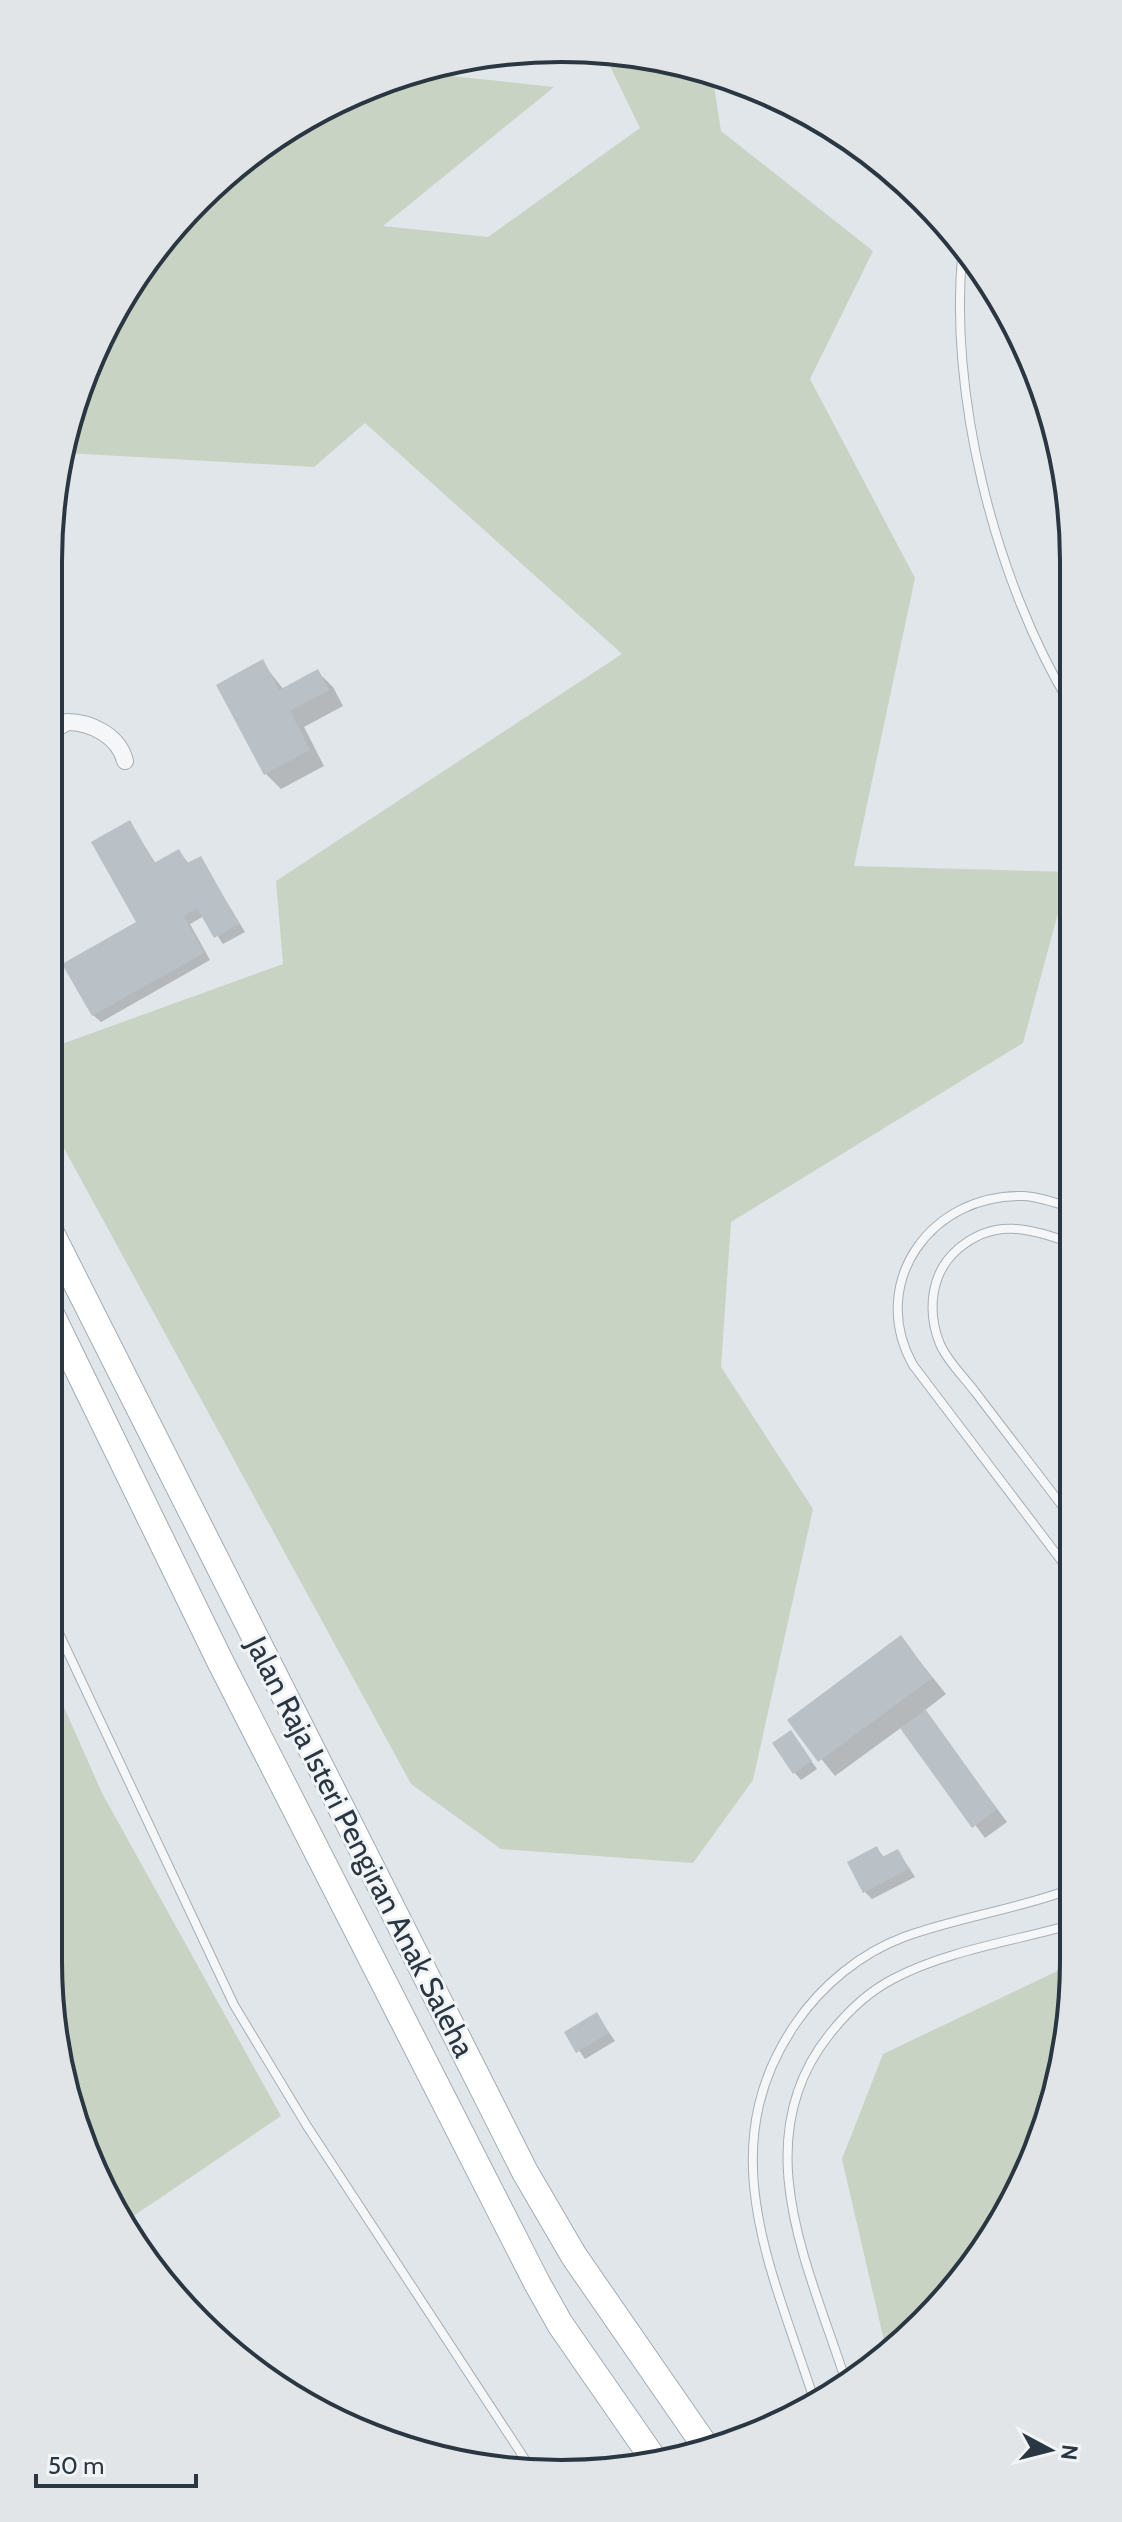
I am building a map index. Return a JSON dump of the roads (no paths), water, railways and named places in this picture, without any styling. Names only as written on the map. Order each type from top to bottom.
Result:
[{"type":"main road","name":"Jalan Raja Isteri Pengiran Anak Saleha","points":[[62,1255],[525,2172],[574,2256],[701,2440]]},
{"type":"main road","name":"Jalan Raja Isteri Pengiran Anak Saleha","points":[[62,1337],[220,1661],[537,2283],[569,2336],[649,2452]]},
{"type":"street","points":[[62,725],[67,722],[97,727],[123,752],[125,761]]},
{"type":"lane","points":[[962,264],[959,319],[967,400],[984,481],[1019,602],[1044,662],[1060,688]]},
{"type":"lane","points":[[1060,1205],[1025,1196],[995,1198],[965,1207],[941,1221],[920,1242],[905,1268],[898,1320],[902,1344],[913,1365],[1060,1559]]},
{"type":"lane","points":[[1060,1239],[1014,1226],[980,1234],[951,1254],[933,1286],[933,1307],[941,1346],[1060,1503]]},
{"type":"lane","points":[[62,1640],[234,2005],[307,2126],[525,2459]]},
{"type":"lane","points":[[812,2392],[753,2195],[751,2134],[769,2070],[806,2008],[831,1982],[856,1963],[902,1938],[1060,1892]]},
{"type":"lane","points":[[843,2372],[789,2201],[787,2128],[808,2068],[821,2045],[852,2009],[892,1979],[925,1965],[1060,1928]]}]
